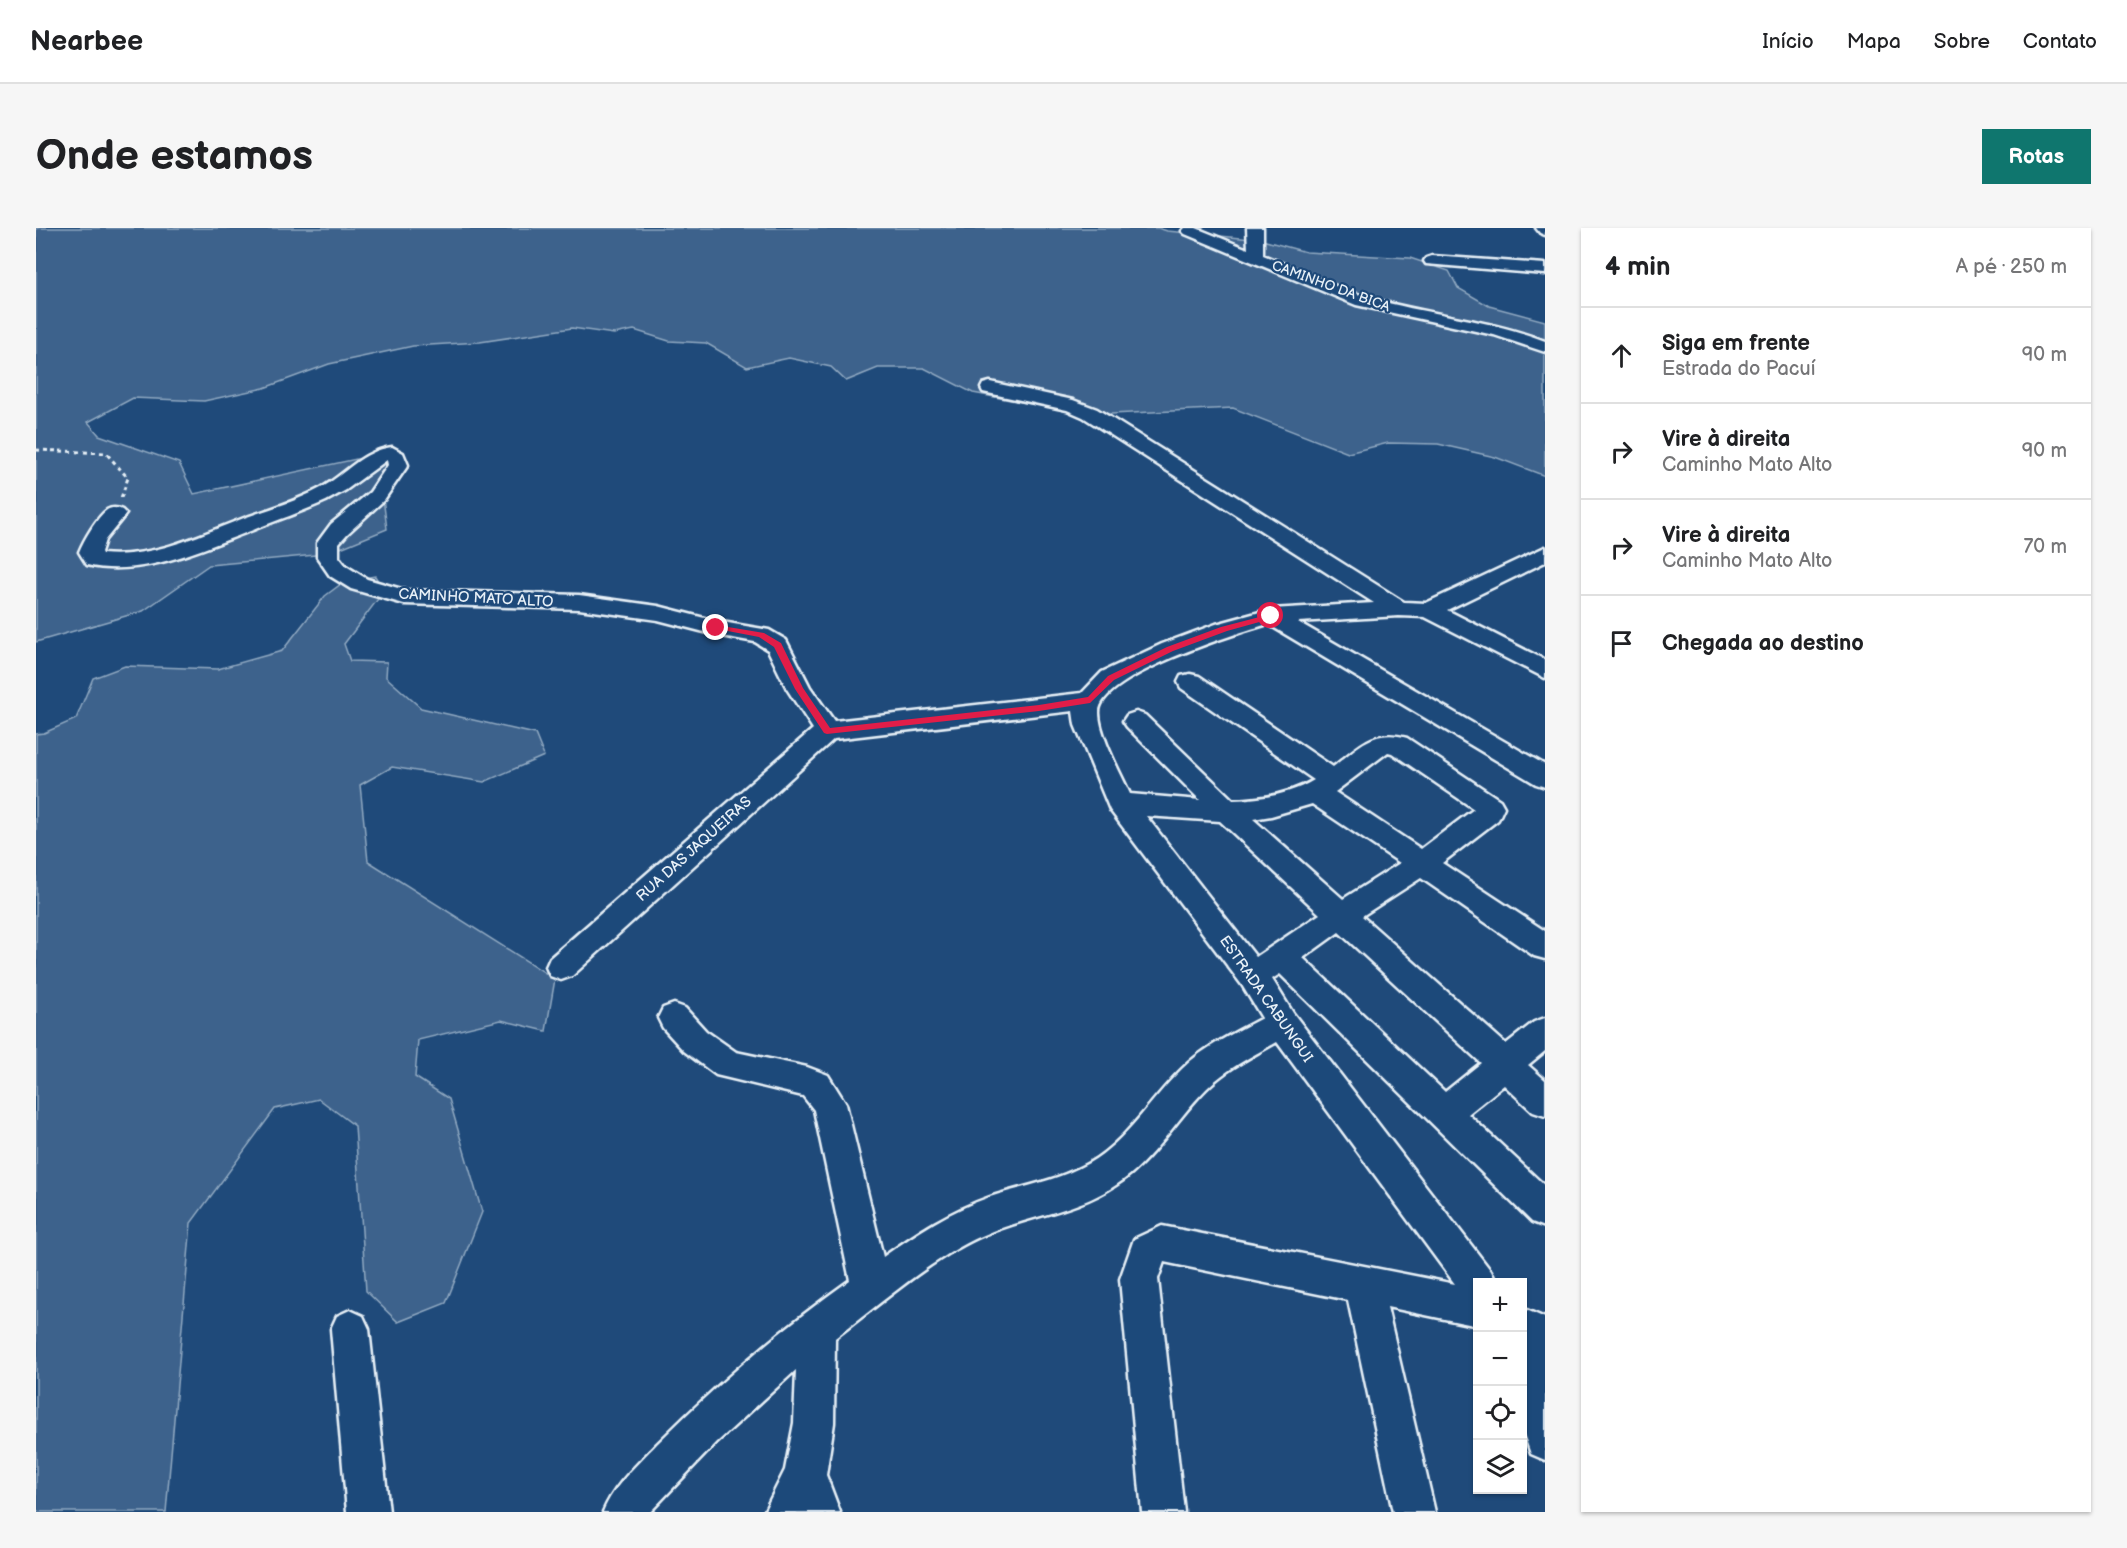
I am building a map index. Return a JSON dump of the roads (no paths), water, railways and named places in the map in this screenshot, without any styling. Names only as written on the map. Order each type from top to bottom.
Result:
[{"type":"street","points":[[1255,228],[1257,243],[1255,258]]},
{"type":"street","name":"CAMINHO DA BICA","points":[[1190,231],[1362,301],[1390,309],[1494,328],[1545,347]]},
{"type":"street","points":[[1432,261],[1545,269]]},
{"type":"street","points":[[990,388],[1073,406],[1090,413],[1399,609]]},
{"type":"street","name":"CAMINHO MATO ALTO","points":[[115,514],[95,539],[90,552],[95,560],[111,563],[144,558],[199,542],[316,499],[340,486],[377,456],[392,453],[398,465],[377,496],[339,529],[328,543],[328,557],[338,571],[359,584],[404,597],[579,602],[658,613],[716,628],[761,635],[778,645],[799,689],[827,731]]},
{"type":"street","points":[[1430,610],[1545,554]]},
{"type":"street","points":[[827,731],[1039,708],[1090,700],[1111,678],[1170,649],[1224,629],[1271,616],[1399,609],[1430,610],[1545,670]]},
{"type":"street","points":[[1271,616],[1545,777]]},
{"type":"street","points":[[1190,682],[1421,864],[1545,947]]},
{"type":"street","name":"ESTRADA CABUNGUI","points":[[1090,700],[1086,711],[1088,725],[1120,803],[1253,976],[1282,1023],[1473,1278]]},
{"type":"street","points":[[1136,721],[1226,810],[1545,1101]]},
{"type":"street","name":"RUA DAS JAQUEIRAS","points":[[561,967],[827,731]]},
{"type":"street","points":[[1120,803],[1161,809],[1266,809],[1324,786],[1383,743],[1391,742],[1398,744],[1490,807],[1488,813],[1421,864],[1342,914],[1253,976]]},
{"type":"street","points":[[1281,956],[1545,1210]]},
{"type":"street","points":[[674,1018],[695,1041],[728,1065],[807,1082],[816,1086],[829,1104],[863,1249],[870,1289]]},
{"type":"street","points":[[624,1512],[639,1493],[724,1404],[816,1328],[955,1230],[986,1215],[1073,1188],[1103,1174],[1131,1151],[1195,1079],[1216,1062],[1282,1023]]},
{"type":"street","points":[[1444,1113],[1545,1032]]},
{"type":"street","points":[[1163,1512],[1139,1279],[1147,1252],[1162,1244],[1473,1306]]},
{"type":"street","points":[[1363,1284],[1414,1512]]},
{"type":"street","points":[[785,1512],[805,1474],[814,1423],[816,1328]]},
{"type":"street","points":[[350,1329],[368,1512]]},
{"type":"street","points":[[1527,1330],[1541,1339],[1545,1337]]},
{"type":"street","points":[[1527,1365],[1533,1379],[1545,1440]]},
{"type":"street","points":[[805,1474],[819,1512]]}]
